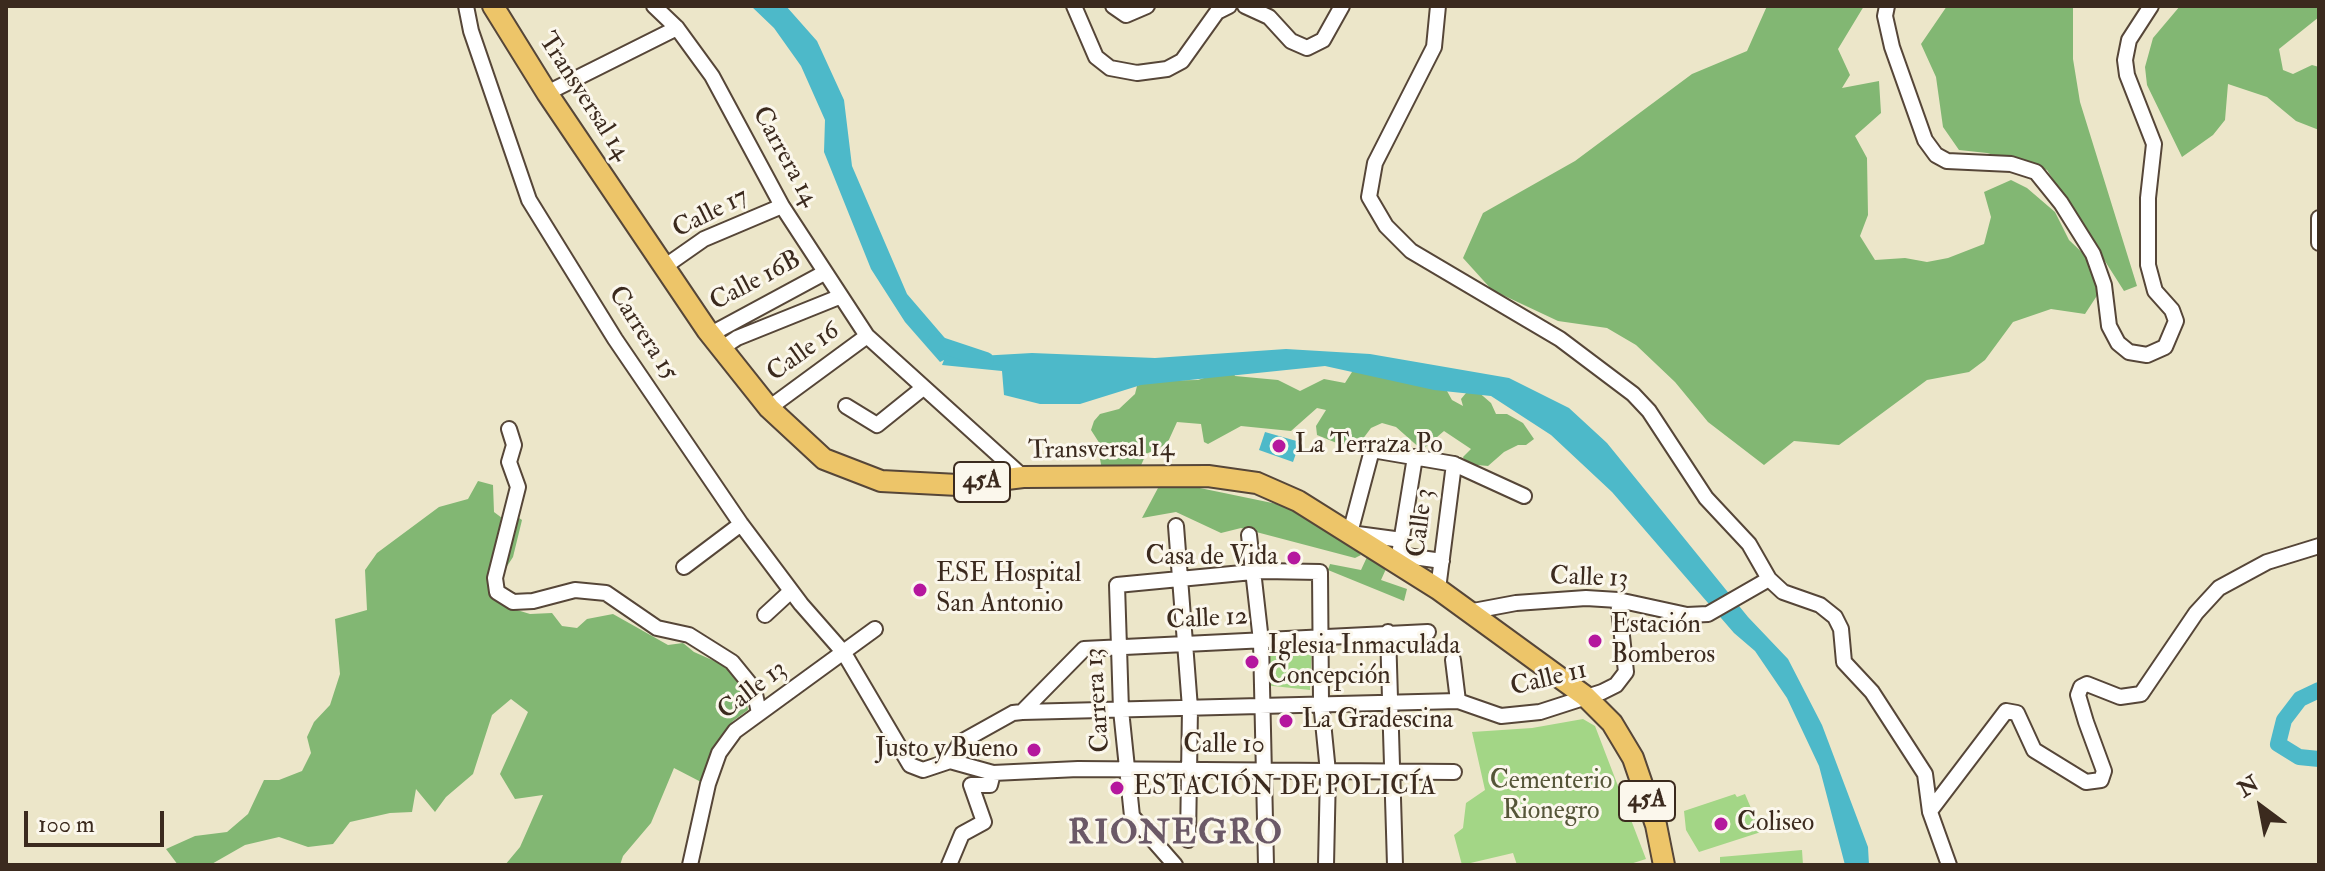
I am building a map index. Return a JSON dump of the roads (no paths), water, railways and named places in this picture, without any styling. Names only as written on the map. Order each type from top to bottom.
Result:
[{"type":"highway","name":"Transversal 14","points":[[493,6],[547,93],[716,341],[769,408],[824,459],[881,481],[958,485],[1023,477],[1208,476],[1257,483],[1298,501],[1438,589],[1585,696],[1623,739],[1656,825],[1664,865]]},
{"type":"street","name":"Carrera 15","points":[[466,6],[471,31],[529,200],[615,339],[741,524],[791,591],[844,653],[910,765],[923,770],[950,761]]},
{"type":"street","name":"Carrera 14","points":[[654,6],[677,28],[712,76],[782,206],[867,336],[1023,477]]},
{"type":"street","points":[[1074,6],[1096,57],[1110,68],[1137,73],[1167,69],[1182,61],[1217,12],[1229,6]]},
{"type":"street","points":[[1113,6],[1126,15],[1147,6]]},
{"type":"street","points":[[1245,6],[1269,17],[1291,41],[1307,48],[1323,40],[1342,6]]},
{"type":"street","points":[[1438,6],[1434,47],[1375,163],[1369,197],[1386,226],[1411,251],[1560,339],[1633,394],[1649,411],[1706,498],[1749,544],[1769,579],[1783,592],[1820,605],[1835,617],[1841,629],[1844,662],[1872,692],[1925,774],[1931,796],[1930,812],[1949,865]]},
{"type":"street","points":[[1887,6],[1885,16],[1892,47],[1925,140],[1936,155],[1947,161],[2011,164],[2036,172],[2061,203],[2093,254],[2104,285],[2109,326],[2118,343],[2129,352],[2147,355],[2165,347],[2176,321],[2172,310],[2155,291],[2148,265],[2148,198],[2154,144],[2127,75],[2125,60],[2129,40],[2151,6]]},
{"type":"street","points":[[547,93],[677,28]]},
{"type":"street","name":"Calle 17","points":[[664,267],[704,239],[782,206]]},
{"type":"street","points":[[2319,218],[2319,243]]},
{"type":"street","name":"Calle 16B","points":[[716,341],[824,273]]},
{"type":"street","points":[[716,341],[737,338],[839,297]]},
{"type":"street","name":"Calle 16","points":[[769,408],[867,336]]},
{"type":"street","points":[[846,406],[877,425],[923,388]]},
{"type":"street","points":[[509,429],[514,445],[509,462],[518,487],[495,578],[497,592],[513,602],[533,601],[575,590],[606,593],[662,632],[689,635],[732,662],[754,689],[759,713]]},
{"type":"street","points":[[1442,561],[1350,533],[1372,450],[1454,464],[1524,496]]},
{"type":"street","points":[[1401,547],[1415,457]]},
{"type":"street","name":"Calle 3","points":[[1438,589],[1454,464]]},
{"type":"street","points":[[684,567],[741,524]]},
{"type":"street","points":[[1176,526],[1190,708],[1188,840]]},
{"type":"street","points":[[1249,535],[1261,641],[1266,865]]},
{"type":"street","points":[[1930,812],[2006,711],[2017,713],[2034,750],[2086,782],[2101,780],[2104,771],[2078,695],[2081,687],[2087,684],[2120,697],[2141,694],[2196,613],[2219,588],[2267,562],[2319,546]]},
{"type":"street","points":[[1180,578],[1252,571],[1320,572],[1321,702],[1328,772],[1326,865]]},
{"type":"street","name":"Carrera 13","points":[[1175,865],[1135,820],[1132,811],[1121,710],[1117,585],[1180,578]]},
{"type":"street","name":"Calle 13","points":[[1468,612],[1555,600],[1618,600],[1687,615],[1708,614],[1741,592],[1769,579]]},
{"type":"street","points":[[765,615],[791,591]]},
{"type":"street","name":"Calle 11","points":[[1022,712],[1321,702],[1458,701],[1501,716],[1540,712],[1616,685],[1626,672],[1618,600]]},
{"type":"street","name":"Calle 13","points":[[690,865],[708,784],[719,753],[735,731],[875,629]]},
{"type":"street","points":[[1388,632],[1395,865]]},
{"type":"street","name":"Calle 12","points":[[1022,712],[1084,649],[1428,632]]},
{"type":"street","points":[[1453,660],[1458,701]]},
{"type":"street","points":[[950,761],[961,742],[1013,713],[1022,712]]},
{"type":"street","name":"Calle 10","points":[[950,761],[993,773],[1189,769],[1454,772]]},
{"type":"street","points":[[949,865],[962,834],[984,822],[971,785],[990,785],[993,773]]},
{"type":"water","points":[[751,6],[786,6],[817,41],[844,100],[852,166],[907,294],[956,351],[979,356],[1032,353],[1155,358],[1286,349],[1370,354],[1509,378],[1569,408],[1607,443],[1748,617],[1788,659],[1822,725],[1868,847],[1869,865],[1845,865],[1819,766],[1787,698],[1755,651],[1734,633],[1612,492],[1551,435],[1491,396],[1434,390],[1325,366],[1141,385],[1080,404],[1040,404],[1004,395],[1002,371],[942,365],[944,360],[940,362],[905,322],[871,269],[824,152],[825,120],[801,66],[774,28]]},
{"type":"water","name":"La Terraza Po","points":[[1265,432],[1300,442],[1293,462],[1259,450]]},
{"type":"waterway","points":[[935,343],[986,360]]},
{"type":"waterway","points":[[2319,690],[2300,699],[2284,720],[2278,744],[2299,757],[2319,759]]},
{"type":"place","name":"La Terraza Po","points":[[1279,446]]},
{"type":"place","name":"Casa de Vida","points":[[1294,558]]},
{"type":"place","name":"ESE Hospital San Antonio","points":[[920,590]]},
{"type":"place","name":"Estación Bomberos","points":[[1595,641]]},
{"type":"place","name":"Iglesia Inmaculada Concepción","points":[[1252,662]]},
{"type":"place","name":"La Gradescina","points":[[1286,721]]},
{"type":"place","name":"Justo y Bueno","points":[[1034,750]]},
{"type":"place","name":"ESTACIÓN DE POLICÍA","points":[[1117,788]]},
{"type":"place","name":"Coliseo","points":[[1721,824]]},
{"type":"district","name":"RIONEGRO","points":[[1176,836]]},
{"type":"park label","name":"Cementerio Rionegro","points":[[1551,797]]}]
